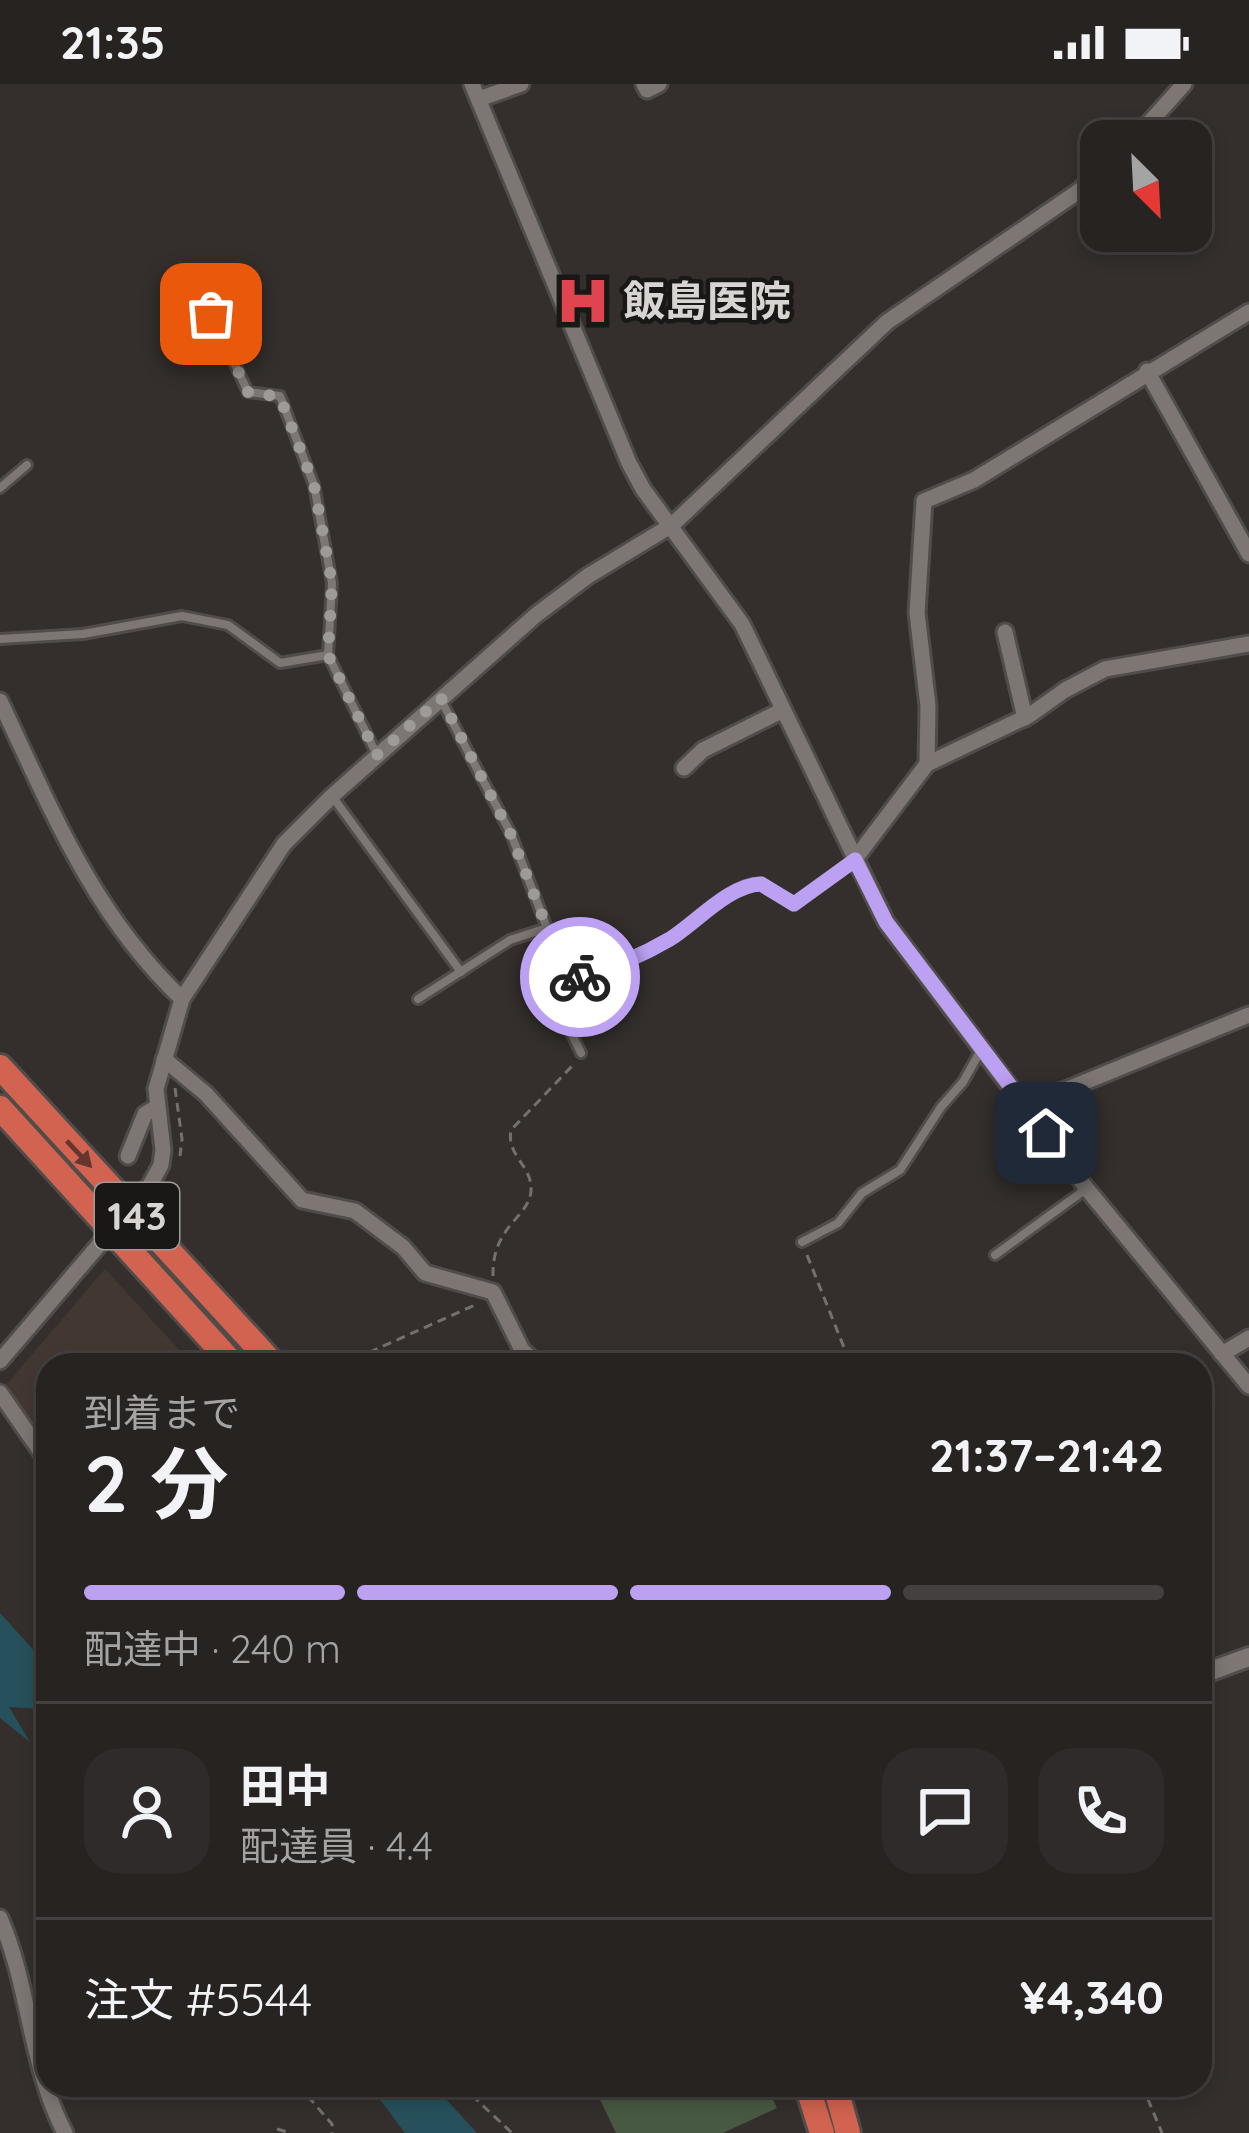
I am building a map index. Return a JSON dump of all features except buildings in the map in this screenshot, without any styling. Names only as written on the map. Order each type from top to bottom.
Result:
[{"type":"highway","name":"143","points":[[0,1067],[263,1353]]},
{"type":"highway","name":"143","points":[[0,1108],[223,1353]]},
{"type":"highway","points":[[811,2097],[822,2133]]},
{"type":"highway","points":[[838,2097],[848,2133]]},
{"type":"street","points":[[521,84],[475,92],[629,464],[742,624],[886,922],[1087,1189],[1249,1386]]},
{"type":"street","points":[[644,84],[647,90],[659,84]]},
{"type":"street","points":[[1152,120],[1184,84]]},
{"type":"street","points":[[0,1361],[150,1185],[161,1165],[156,1089],[182,999],[284,844],[441,698],[588,576],[672,525],[887,322],[1080,190]]},
{"type":"street","points":[[927,764],[928,706],[916,613],[924,501],[974,480],[1249,312]]},
{"type":"street","points":[[1147,371],[1249,554]]},
{"type":"street","points":[[1005,632],[1025,718]]},
{"type":"street","points":[[855,860],[927,764],[1025,718],[1106,669],[1249,644]]},
{"type":"street","points":[[0,701],[97,899],[143,962],[182,999]]},
{"type":"street","points":[[685,768],[703,750],[783,710]]},
{"type":"street","points":[[1025,1106],[1249,1015]]},
{"type":"street","points":[[164,1059],[206,1094],[302,1199],[355,1211],[403,1247],[425,1273],[494,1292],[526,1353]]},
{"type":"street","points":[[128,1156],[145,1114],[157,1107]]},
{"type":"street","points":[[1222,1354],[1249,1338]]},
{"type":"street","points":[[0,1393],[36,1445]]},
{"type":"street","points":[[1212,1671],[1249,1657]]},
{"type":"street","points":[[0,1918],[36,2030]]},
{"type":"street","points":[[50,2097],[65,2133]]},
{"type":"lane","points":[[211,314],[248,392],[280,397],[314,485],[332,583],[328,655],[377,755]]},
{"type":"lane","points":[[0,488],[27,465]]},
{"type":"lane","points":[[0,639],[83,634],[182,616],[228,625],[280,663],[328,655]]},
{"type":"lane","points":[[441,698],[511,835],[572,979]]},
{"type":"lane","points":[[332,796],[461,972]]},
{"type":"lane","points":[[572,979],[614,968],[668,940],[741,888],[761,884],[794,904],[855,860]]},
{"type":"lane","points":[[418,999],[510,940],[547,928]]},
{"type":"lane","points":[[572,979],[559,1008],[581,1053]]},
{"type":"lane","points":[[802,1243],[838,1223],[862,1193],[900,1170],[940,1107],[964,1082],[982,1048]]},
{"type":"lane","points":[[995,1255],[1087,1189]]},
{"type":"path","points":[[367,1353],[483,1302],[494,1292],[495,1246],[529,1201],[531,1191],[524,1168],[511,1151],[511,1130],[581,1053]]},
{"type":"path","points":[[173,1081],[182,1139],[178,1164]]},
{"type":"path","points":[[802,1243],[845,1353]]},
{"type":"path","points":[[308,2097],[332,2124],[332,2133]]},
{"type":"path","points":[[474,2097],[512,2133]]},
{"type":"path","points":[[1147,2097],[1162,2133]]},
{"type":"path","points":[[277,2128],[291,2133]]},
{"type":"shaded area","points":[[105,1269],[182,1353],[36,1353],[36,1429],[7,1384]]},
{"type":"green space","points":[[599,2097],[772,2097],[777,2108],[723,2133],[616,2133]]},
{"type":"water","points":[[0,1613],[36,1653],[36,1709],[9,1707],[30,1742],[0,1718]]},
{"type":"water","points":[[378,2097],[444,2097],[477,2133],[405,2133]]},
{"type":"way so far","points":[[211,314],[248,392],[280,397],[291,422],[314,485],[332,583],[328,655],[377,755],[441,698],[511,835],[572,979],[580,977]]},
{"type":"place","name":"飯島医院","points":[[583,301]]},
{"type":"route","points":[[580,977],[614,968],[668,940],[741,888],[761,884],[794,904],[855,860],[886,922],[1046,1133]]}]
